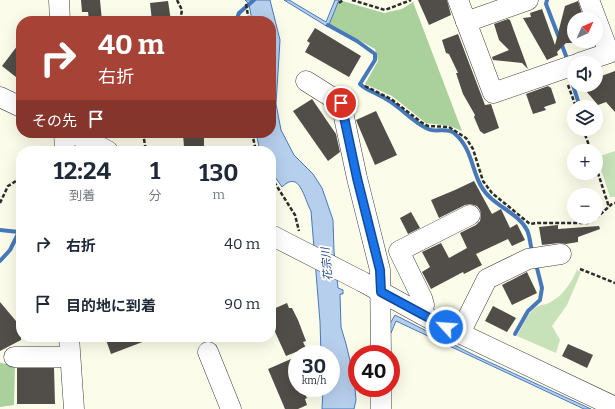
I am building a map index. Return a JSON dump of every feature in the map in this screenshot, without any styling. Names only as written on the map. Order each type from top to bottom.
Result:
[{"type":"street","points":[[59,0],[60,16]]},
{"type":"street","points":[[458,0],[492,93],[567,68]]},
{"type":"street","points":[[466,22],[528,0]]},
{"type":"street","points":[[589,0],[611,46],[609,53],[600,56]]},
{"type":"street","points":[[306,81],[341,103],[357,178],[380,270],[381,345]]},
{"type":"street","points":[[0,97],[16,105]]},
{"type":"street","points":[[82,138],[98,146]]},
{"type":"street","points":[[422,314],[424,305],[422,298],[399,251],[470,214]]},
{"type":"street","points":[[276,238],[460,333],[615,407]]},
{"type":"street","points":[[460,333],[487,279],[528,259],[561,254]]},
{"type":"street","points":[[69,342],[74,409]]},
{"type":"street","points":[[208,352],[231,409]]},
{"type":"street","points":[[14,357],[70,357]]},
{"type":"street","points":[[381,397],[381,409]]},
{"type":"path","points":[[176,0],[182,10],[181,16]]},
{"type":"path","points":[[339,3],[343,0]]},
{"type":"path","points":[[352,0],[384,10],[411,0]]},
{"type":"path","points":[[246,4],[248,16]]},
{"type":"path","points":[[365,86],[391,98],[428,126],[449,127],[466,138],[473,149],[483,181],[492,193],[530,224],[588,223],[594,220],[612,204],[615,204]]},
{"type":"path","points":[[601,180],[610,207]]},
{"type":"path","points":[[0,203],[8,186],[16,181]]},
{"type":"path","points":[[276,185],[295,216],[300,234],[302,251]]},
{"type":"path","points":[[580,269],[615,283]]},
{"type":"green space","points":[[339,0],[384,13],[402,9],[413,2],[462,131],[450,126],[426,123],[392,96],[365,84],[378,61],[375,49],[328,23]]},
{"type":"green space","points":[[615,151],[615,197],[610,197],[603,175],[603,155]]},
{"type":"green space","points":[[577,270],[581,272],[567,305],[552,326],[560,340],[556,353],[517,336],[533,309],[537,306],[549,303],[558,297],[569,284]]},
{"type":"green space","points":[[0,363],[15,365],[14,405],[0,407]]},
{"type":"water","points":[[245,0],[270,0],[274,16],[251,16],[249,4]]},
{"type":"water","points":[[284,0],[289,0],[326,22],[335,0],[339,0],[328,27]]},
{"type":"water","points":[[276,24],[280,40],[276,104]]},
{"type":"water","name":"花宗川","points":[[276,104],[281,130],[294,155],[313,174],[322,188],[333,220],[334,251],[338,288],[343,290],[343,294],[340,294],[341,327],[348,352],[348,397],[356,397],[354,409],[322,409],[323,397],[340,397],[340,345],[321,345],[311,211],[301,188],[297,184],[293,181],[288,182],[282,187],[276,178],[276,146],[259,146],[257,138],[276,138]]},
{"type":"water","points":[[395,315],[476,356],[591,409],[584,409],[396,321],[391,333],[387,329]]},
{"type":"building","points":[[81,0],[100,0],[102,16],[88,16],[88,12],[82,12]]},
{"type":"building","points":[[418,0],[447,0],[451,15],[429,25]]},
{"type":"building","points":[[168,1],[170,16],[151,16],[150,3]]},
{"type":"building","points":[[578,1],[582,12],[567,12],[567,43],[557,52],[558,55],[547,60],[523,18],[531,17],[530,13],[542,9],[555,45],[565,6]]},
{"type":"building","points":[[508,19],[510,20],[528,69],[522,63],[493,60],[492,57],[509,50],[499,40],[494,24]]},
{"type":"building","points":[[315,28],[361,56],[349,77],[305,52],[310,43],[307,41]]},
{"type":"building","points":[[458,34],[485,105],[491,104],[499,128],[484,134],[480,131],[474,117],[475,115],[463,94],[456,73],[458,73],[449,54],[446,53],[442,40]]},
{"type":"building","points":[[16,48],[16,77],[2,66]]},
{"type":"building","points":[[615,71],[615,112],[606,102],[603,103],[603,100],[594,100],[587,92],[603,92],[603,75]]},
{"type":"building","points":[[548,86],[551,88],[556,103],[544,107],[546,110],[533,114],[526,94]]},
{"type":"building","points":[[312,99],[336,134],[340,152],[328,161],[293,111]]},
{"type":"building","points":[[376,111],[397,155],[375,165],[356,120]]},
{"type":"building","points":[[183,138],[204,138],[204,146],[184,146]]},
{"type":"building","points":[[474,181],[492,214],[501,209],[510,228],[517,224],[525,240],[512,246],[508,239],[476,254],[482,265],[464,274],[463,272],[431,289],[422,272],[430,267],[422,252],[441,243],[449,258],[467,248],[460,233],[476,225],[480,221],[481,215],[477,206],[470,204],[439,218],[431,200]]},
{"type":"building","points":[[411,212],[420,228],[408,234],[400,218]]},
{"type":"building","points":[[558,225],[558,229],[599,226],[600,229],[578,237],[578,242],[542,245],[539,227]]},
{"type":"building","points":[[527,272],[537,293],[512,305],[502,285]]},
{"type":"building","points":[[0,302],[16,321],[17,342],[0,351]]},
{"type":"building","points":[[287,303],[289,308],[292,308],[298,320],[306,341],[303,342],[304,345],[288,345],[288,355],[286,356],[276,334],[276,308]]},
{"type":"building","points":[[493,306],[516,318],[507,332],[485,321]]},
{"type":"building","points":[[107,342],[142,342],[111,354]]},
{"type":"building","points":[[568,344],[593,355],[587,368],[562,356]]},
{"type":"building","points":[[288,360],[288,397],[306,397],[305,399],[307,405],[298,409],[285,409],[268,369]]},
{"type":"building","points":[[17,368],[54,368],[55,404],[17,404]]},
{"type":"waterway","points":[[238,16],[239,13],[254,0]]},
{"type":"waterway","points":[[547,0],[546,4],[567,58]]},
{"type":"waterway","points":[[328,25],[357,41],[375,54],[375,60],[360,84],[397,106],[422,126],[431,130],[451,131],[460,139],[468,152],[485,193],[523,224],[528,232],[532,251]]},
{"type":"waterway","points":[[575,92],[578,100]]},
{"type":"waterway","points":[[0,230],[16,232]]},
{"type":"waterway","points":[[0,261],[10,250],[16,238]]},
{"type":"waterway","points":[[515,334],[528,311],[540,300],[542,288],[536,264]]},
{"type":"route","points":[[341,103],[357,178],[380,270],[381,292],[446,327]]}]
